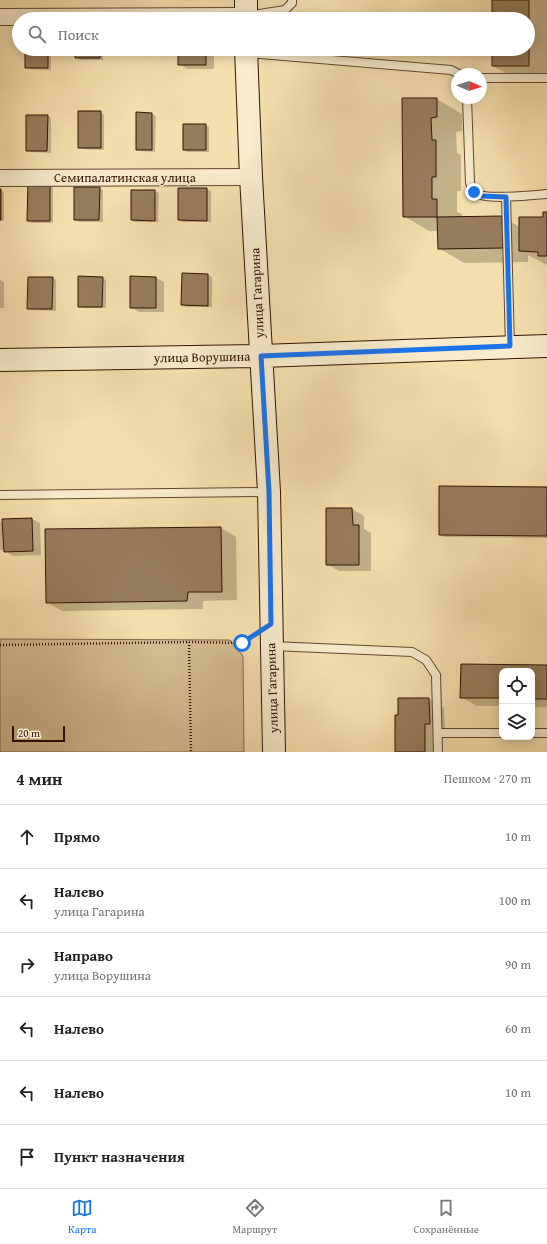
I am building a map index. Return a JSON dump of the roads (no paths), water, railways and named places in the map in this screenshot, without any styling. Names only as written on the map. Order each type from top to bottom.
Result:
[{"type":"street","points":[[0,17],[12,17]]},
{"type":"street","name":"улица Гагарина","points":[[246,56],[251,176],[269,492],[274,752]]},
{"type":"street","name":"Семипалатинская улица","points":[[0,178],[251,176]]},
{"type":"street","name":"улица Ворушина","points":[[0,360],[261,356],[510,346],[547,346]]},
{"type":"lane","points":[[246,12],[285,10],[292,3],[292,0]]},
{"type":"lane","points":[[300,56],[451,70]]},
{"type":"lane","points":[[487,78],[547,78]]},
{"type":"lane","points":[[467,104],[470,183],[474,192],[482,196],[506,197],[547,194]]},
{"type":"lane","points":[[506,197],[510,346]]},
{"type":"lane","points":[[0,495],[269,492]]},
{"type":"lane","points":[[271,646],[412,652],[426,660],[436,675],[438,752]]},
{"type":"lane","points":[[438,733],[499,733]]},
{"type":"lane","points":[[535,733],[547,733]]}]
